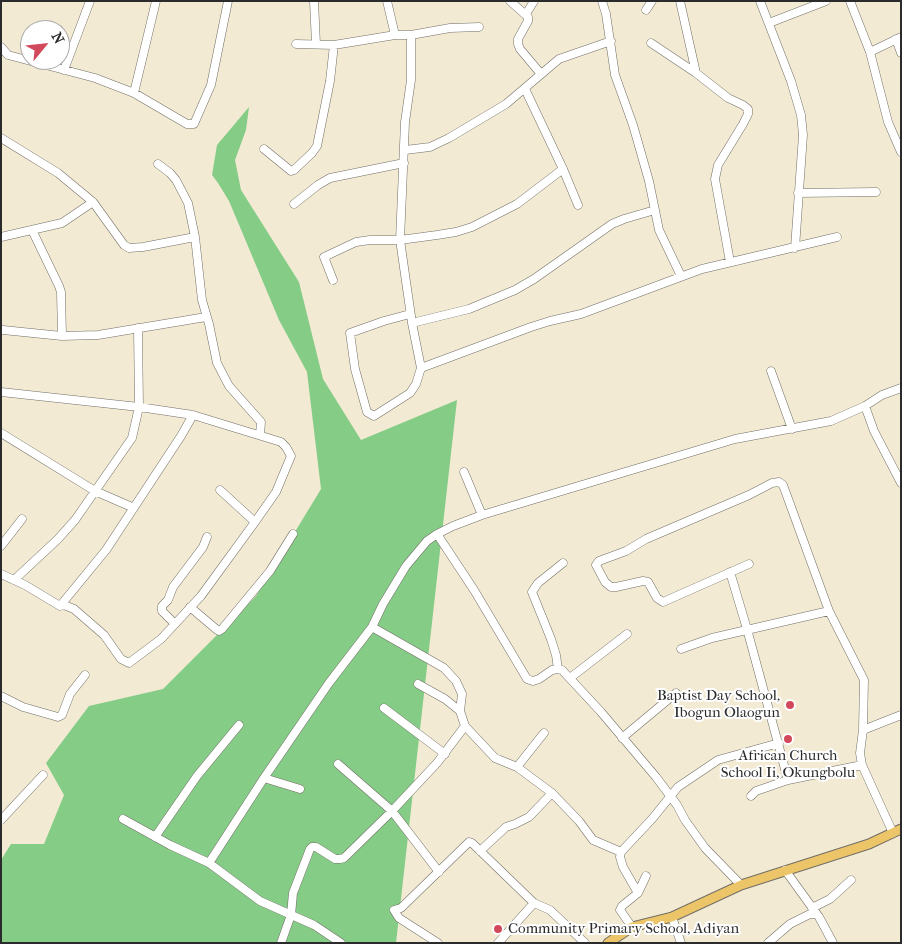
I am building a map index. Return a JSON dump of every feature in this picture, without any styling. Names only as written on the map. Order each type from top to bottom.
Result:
[{"type":"main road","points":[[608,943],[632,928],[672,917],[741,885],[868,844],[897,831]]},
{"type":"street","points":[[70,54],[90,1]]},
{"type":"street","points":[[134,93],[156,1]]},
{"type":"street","points":[[64,70],[96,78],[134,93],[186,124],[194,124],[211,85],[228,1]]},
{"type":"street","points":[[314,1],[316,44]]},
{"type":"street","points":[[387,1],[395,35]]},
{"type":"street","points":[[510,1],[526,14],[528,21],[518,39],[518,44],[541,74]]},
{"type":"street","points":[[526,14],[534,1]]},
{"type":"street","points":[[602,1],[611,41],[615,75],[633,125],[660,230],[681,276]]},
{"type":"street","points":[[646,10],[652,1]]},
{"type":"street","points":[[680,1],[696,73]]},
{"type":"street","points":[[760,1],[792,81],[801,115],[802,135],[795,248]]},
{"type":"street","points":[[769,23],[826,1]]},
{"type":"street","points":[[850,1],[870,52],[888,122],[901,152]]},
{"type":"street","points":[[296,44],[334,45],[450,28],[479,27]]},
{"type":"street","points":[[410,314],[350,333],[355,369],[367,412],[374,416],[410,393],[416,384],[421,368],[410,314],[400,240],[405,122],[411,80],[411,35]]},
{"type":"street","points":[[870,52],[898,38],[901,53]]},
{"type":"street","points":[[405,150],[430,147],[449,138],[485,118],[524,89],[559,59],[611,41]]},
{"type":"street","points":[[651,43],[696,73],[728,98],[748,109],[748,114],[743,124],[718,165],[715,179],[730,262]]},
{"type":"street","points":[[264,149],[291,171],[312,153],[317,146],[330,81],[334,45]]},
{"type":"street","points":[[1,47],[8,55],[20,58]]},
{"type":"street","points":[[1,61],[8,55]]},
{"type":"street","points":[[524,89],[563,169],[578,205]]},
{"type":"street","points":[[1,138],[48,166],[93,202],[124,245],[129,248],[195,238]]},
{"type":"street","points":[[294,204],[330,178],[404,163]]},
{"type":"street","points":[[158,164],[170,173],[182,189],[188,203],[195,238],[202,300],[220,372],[229,386],[260,422],[260,435]]},
{"type":"street","points":[[333,280],[324,257],[356,242],[400,240],[456,232],[472,227],[517,204],[563,169]]},
{"type":"street","points":[[798,193],[876,192]]},
{"type":"street","points":[[1,237],[62,223],[93,202]]},
{"type":"street","points":[[412,323],[469,309],[515,290],[534,279],[612,224],[655,210]]},
{"type":"street","points":[[32,230],[61,292],[62,336]]},
{"type":"street","points":[[421,368],[531,327],[602,306],[681,276],[730,262],[837,237]]},
{"type":"street","points":[[3,330],[62,336],[98,335],[206,317]]},
{"type":"street","points":[[14,580],[66,530],[132,438],[139,407],[138,328]]},
{"type":"street","points":[[771,371],[792,429]]},
{"type":"street","points":[[209,863],[329,683],[372,627],[383,604],[406,566],[427,540],[453,526],[482,515],[735,439],[774,430],[792,429],[832,421],[865,406],[882,395],[901,388]]},
{"type":"street","points":[[1,392],[139,407],[193,415],[281,442],[291,456],[276,492],[201,596],[161,639],[129,663],[121,659],[104,635],[74,608],[64,605],[60,606],[1,574]]},
{"type":"street","points":[[865,406],[874,431],[901,484]]},
{"type":"street","points":[[60,606],[102,556],[193,415]]},
{"type":"street","points":[[1,433],[95,491],[134,508]]},
{"type":"street","points":[[464,472],[482,515]]},
{"type":"street","points":[[749,564],[674,599],[663,602],[657,598],[648,582],[643,580],[611,587],[605,582],[596,565],[599,561],[626,551],[646,539],[749,495],[772,483],[779,482],[783,485],[829,611],[864,680],[863,730],[860,753],[862,764],[897,831]]},
{"type":"street","points":[[220,490],[255,522]]},
{"type":"street","points":[[1,546],[22,519]]},
{"type":"street","points":[[190,608],[219,631],[222,629],[270,571],[294,534]]},
{"type":"street","points":[[437,534],[463,572],[527,678],[533,681],[552,670],[562,670],[601,712],[656,777],[705,848],[741,885]]},
{"type":"street","points":[[174,623],[162,611],[162,606],[168,600],[172,587],[203,547],[207,537]]},
{"type":"street","points":[[558,669],[552,639],[532,592],[538,583],[563,563]]},
{"type":"street","points":[[730,572],[788,780]]},
{"type":"street","points":[[681,649],[698,642],[747,629],[829,611]]},
{"type":"street","points":[[372,627],[444,668],[456,681],[462,694],[460,711],[465,726],[495,758],[517,767],[552,793],[579,820],[593,840],[622,852]]},
{"type":"street","points":[[570,678],[627,634]]},
{"type":"street","points":[[1,696],[23,706],[58,717],[62,715],[70,694],[85,675]]},
{"type":"street","points":[[418,684],[445,699],[460,711]]},
{"type":"street","points":[[622,738],[676,693]]},
{"type":"street","points":[[384,708],[444,754]]},
{"type":"street","points":[[863,730],[901,715]]},
{"type":"street","points":[[155,837],[197,776],[239,725]]},
{"type":"street","points":[[281,943],[291,915],[293,892],[310,849],[316,847],[335,859],[344,858],[392,811],[444,754],[465,726]]},
{"type":"street","points":[[517,767],[544,734]]},
{"type":"street","points":[[638,893],[620,858],[622,852],[678,787],[718,760],[779,743]]},
{"type":"street","points":[[338,764],[392,811],[439,872]]},
{"type":"street","points":[[751,796],[756,791],[788,780],[862,764]]},
{"type":"street","points":[[2,818],[43,775]]},
{"type":"street","points":[[264,778],[300,789]]},
{"type":"street","points":[[480,851],[506,827],[529,817],[552,793]]},
{"type":"street","points":[[122,820],[209,863],[260,901],[314,925],[341,943]]},
{"type":"street","points":[[438,943],[399,918],[394,910],[401,908],[469,842],[534,903],[550,910],[586,943]]},
{"type":"street","points":[[785,870],[814,911],[833,943]]},
{"type":"street","points":[[632,928],[620,910],[622,906],[638,893],[646,876]]},
{"type":"street","points":[[768,943],[790,924],[810,914],[830,899],[851,880]]},
{"type":"street","points":[[498,943],[534,903]]},
{"type":"street","points":[[672,917],[681,943]]},
{"type":"green space","points":[[249,107],[246,130],[235,160],[241,190],[299,282],[323,379],[361,440],[457,400],[396,943],[1,943],[1,860],[11,844],[44,844],[64,795],[46,763],[89,706],[163,689],[256,596],[321,489],[307,372],[279,320],[229,201],[212,175],[217,145]]},
{"type":"place","name":"Baptist Day School, Ibogun Olaogun","points":[[790,705]]},
{"type":"place","name":"African Church School Ii, Okungbolu","points":[[788,739]]},
{"type":"place","name":"Community Primary School, Adiyan","points":[[498,929]]}]
